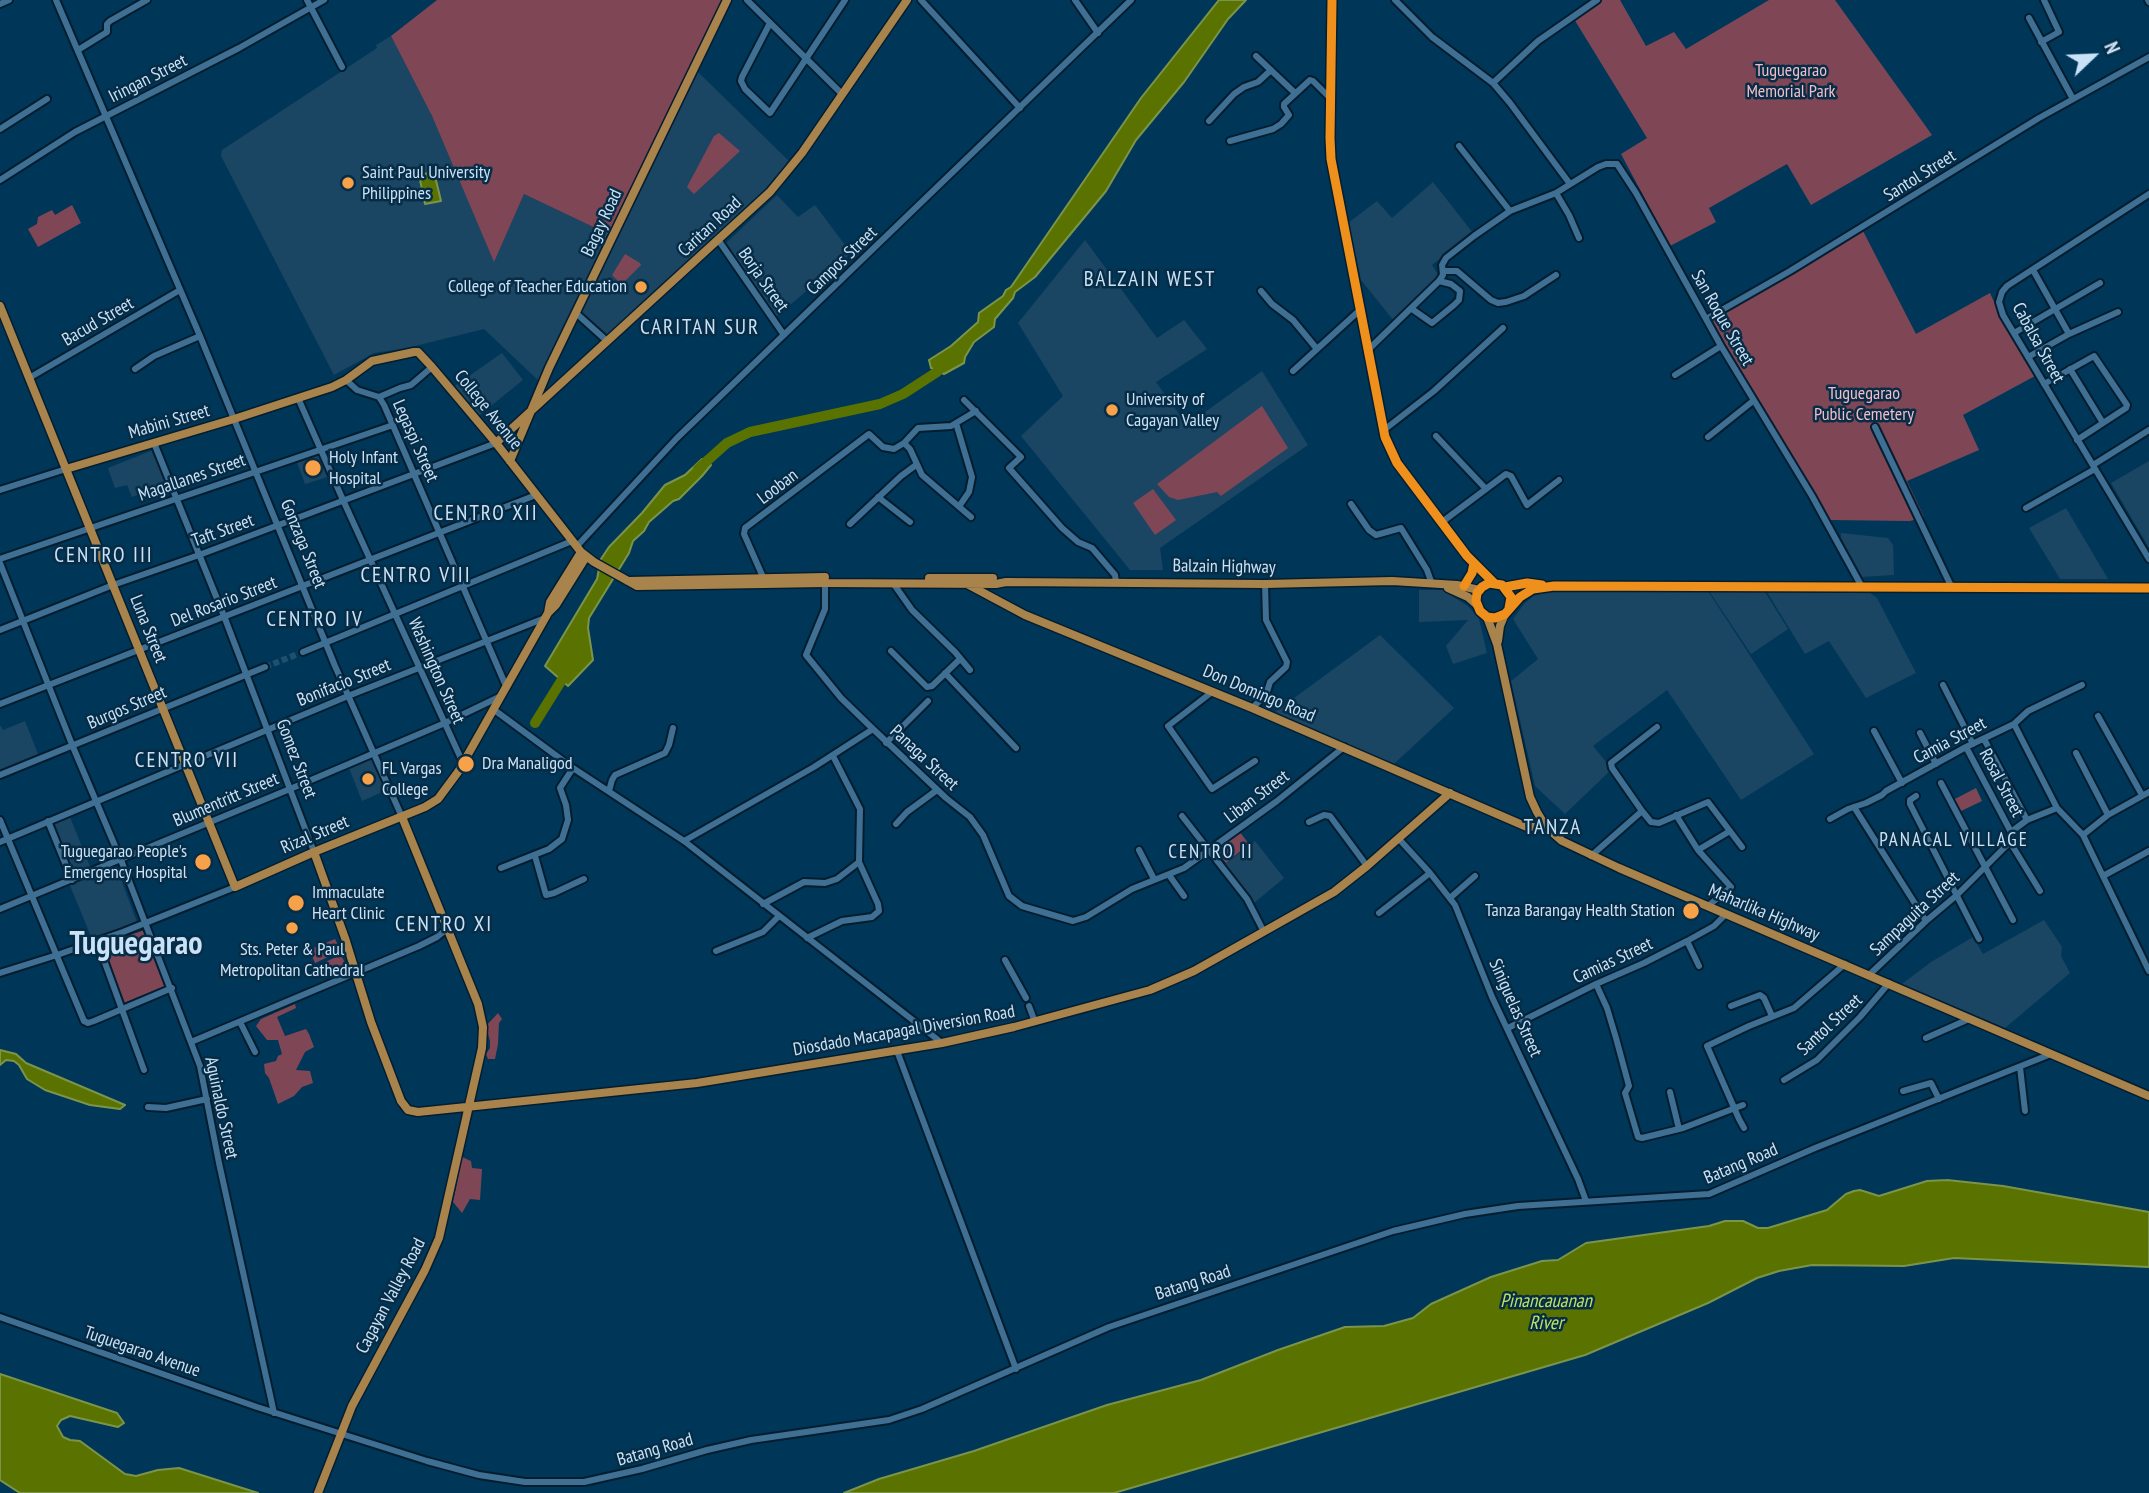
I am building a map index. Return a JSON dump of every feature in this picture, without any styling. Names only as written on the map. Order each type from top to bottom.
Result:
[{"type":"highway","points":[[1332,0],[1330,138],[1334,177],[1384,430],[1397,463],[1474,563],[1494,583],[1505,587],[1527,583],[1554,586],[2149,587]]},
{"type":"highway","points":[[1474,563],[1480,589],[1476,597],[1477,605],[1487,617],[1495,618],[1507,611],[1520,597],[1533,589],[1554,586]]},
{"type":"highway","points":[[1464,586],[1472,573],[1474,563]]},
{"type":"highway","points":[[1480,589],[1494,583]]},
{"type":"highway","points":[[1505,587],[1511,597],[1507,611]]},
{"type":"main road","name":"Bagay Road","points":[[510,461],[549,368],[727,0]]},
{"type":"main road","name":"Caritan Road","points":[[496,443],[770,192],[802,153],[907,0]]},
{"type":"main road","name":"Luna Street","points":[[0,306],[234,887]]},
{"type":"main road","name":"College Avenue","points":[[346,380],[372,361],[418,352],[496,443],[582,552]]},
{"type":"main road","name":"Mabini Street","points":[[66,469],[234,419],[346,380]]},
{"type":"main road","name":"Balzain Highway","points":[[582,552],[637,586],[966,581]]},
{"type":"main road","name":"Rizal Street","points":[[234,887],[402,817],[438,799],[463,763],[547,615],[551,602],[582,552]]},
{"type":"main road","name":"Balzain Highway","points":[[626,580],[762,577],[1265,584],[1396,581],[1480,589]]},
{"type":"main road","name":"Don Domingo Road","points":[[966,581],[1025,615],[1252,708],[1527,827],[1546,827]]},
{"type":"main road","points":[[1442,585],[1455,590],[1477,605]]},
{"type":"main road","name":"Maharlika Highway","points":[[1497,644],[1500,626],[1507,611]]},
{"type":"main road","name":"Maharlika Highway","points":[[1487,617],[1497,644],[1530,797],[1546,827],[1562,841],[1591,856],[2149,1096]]},
{"type":"main road","name":"Diosdado Macapagal Diversion Road","points":[[470,1106],[697,1083],[897,1051],[1035,1022],[1167,984],[1334,892],[1450,793]]},
{"type":"main road","name":"Gonzaga Street","points":[[402,817],[474,992],[483,1027],[482,1048],[470,1106]]},
{"type":"main road","name":"Gomez Street","points":[[314,852],[371,1022],[404,1107],[418,1112],[470,1106]]},
{"type":"main road","name":"Cagayan Valley Road","points":[[318,1493],[339,1434],[363,1382],[425,1270],[439,1238],[470,1106]]},
{"type":"street","points":[[0,4],[9,0]]},
{"type":"street","name":"Gonzaga Street","points":[[56,0],[257,471],[325,643],[402,817]]},
{"type":"street","points":[[78,50],[107,32],[107,23],[147,0]]},
{"type":"street","points":[[307,0],[342,67]]},
{"type":"street","name":"Iringan Street","points":[[0,180],[75,132],[239,48],[324,0]]},
{"type":"street","points":[[747,0],[842,94]]},
{"type":"street","points":[[770,23],[741,81],[745,89],[770,113],[845,0]]},
{"type":"street","points":[[921,0],[1020,108]]},
{"type":"street","points":[[1075,0],[1098,33]]},
{"type":"street","name":"Campos Street","points":[[582,552],[677,438],[1131,0]]},
{"type":"street","points":[[1395,0],[1432,37],[1493,82],[1570,184]]},
{"type":"street","points":[[1493,82],[1545,35],[1597,0]]},
{"type":"street","points":[[2042,42],[2059,32],[2044,0]]},
{"type":"street","points":[[2029,18],[2073,99]]},
{"type":"street","points":[[1256,56],[1295,93]]},
{"type":"street","name":"Santol Street","points":[[1706,319],[1802,264],[2073,99],[2149,57]]},
{"type":"street","points":[[1209,121],[1234,94],[1258,82],[1271,70]]},
{"type":"street","points":[[1230,141],[1277,127],[1288,117],[1284,106],[1308,81],[1312,80],[1330,98]]},
{"type":"street","points":[[0,129],[47,99]]},
{"type":"street","points":[[1459,146],[1510,211]]},
{"type":"street","name":"San Roque Street","points":[[1439,281],[1446,258],[1510,211],[1556,193],[1606,163],[1617,164],[1636,193],[1721,346],[1812,496],[1862,587]]},
{"type":"street","points":[[1556,193],[1579,238]]},
{"type":"street","name":"Cabalsa Street","points":[[2148,197],[2007,286],[2000,296],[2000,307],[2149,559]]},
{"type":"street","name":"Borja Street","points":[[719,241],[784,335]]},
{"type":"street","points":[[2033,270],[2069,334]]},
{"type":"street","points":[[1443,271],[1457,271],[1491,300],[1506,302],[1524,296],[1556,275]]},
{"type":"street","points":[[1369,349],[1439,281],[1451,284],[1460,291]]},
{"type":"street","points":[[2014,333],[2101,283]]},
{"type":"street","points":[[1460,291],[1473,285]]},
{"type":"street","name":"Bacud Street","points":[[29,378],[180,290]]},
{"type":"street","points":[[1261,291],[1272,304],[1293,320],[1317,349]]},
{"type":"street","points":[[1412,309],[1432,323],[1459,300],[1460,291]]},
{"type":"street","points":[[1293,371],[1361,309]]},
{"type":"street","points":[[2028,357],[2069,334],[2118,312]]},
{"type":"street","points":[[577,314],[607,341]]},
{"type":"street","points":[[1384,430],[1434,391],[1503,328]]},
{"type":"street","points":[[135,369],[154,356],[200,336]]},
{"type":"street","points":[[1675,375],[1721,346]]},
{"type":"street","points":[[2044,384],[2095,356],[2127,405],[2077,440]]},
{"type":"street","points":[[380,397],[411,385],[432,367]]},
{"type":"street","points":[[2070,369],[2103,423]]},
{"type":"street","name":"Legaspi Street","points":[[346,380],[357,390],[380,397],[506,686]]},
{"type":"street","name":"Washington Street","points":[[298,398],[463,763]]},
{"type":"street","points":[[964,400],[1021,457],[1009,468],[1062,528],[1079,542],[1092,548],[1115,575],[1116,582]]},
{"type":"street","points":[[1708,437],[1754,401]]},
{"type":"street","points":[[971,517],[960,505],[928,481],[904,443],[914,431],[923,426],[944,427],[976,411]]},
{"type":"street","points":[[956,423],[972,477],[969,492],[960,505]]},
{"type":"street","name":"Magallanes Street","points":[[0,561],[90,527],[393,425]]},
{"type":"street","points":[[1875,427],[1952,588]]},
{"type":"street","points":[[2026,508],[2149,430]]},
{"type":"street","name":"Looban","points":[[762,577],[744,534],[745,528],[869,434],[876,442],[889,449],[900,447],[904,443]]},
{"type":"street","points":[[1436,436],[1486,489]]},
{"type":"street","name":"Gomez Street","points":[[154,443],[224,616],[314,852]]},
{"type":"street","name":"Taft Street","points":[[0,630],[113,585],[496,443]]},
{"type":"street","points":[[850,524],[916,465]]},
{"type":"street","name":"Mabini Street","points":[[0,490],[66,469]]},
{"type":"street","points":[[1442,522],[1506,474],[1511,476],[1527,505],[1559,481]]},
{"type":"street","name":"Del Rosario Street","points":[[0,704],[536,495]]},
{"type":"street","points":[[878,497],[910,522]]},
{"type":"street","points":[[1351,504],[1372,533],[1378,535],[1401,528],[1427,570],[1432,584]]},
{"type":"street","points":[[303,652],[462,585],[582,552]]},
{"type":"street","name":"Aguinaldo Street","points":[[0,561],[72,747],[172,988],[200,1066],[274,1413]]},
{"type":"street","name":"Panaga Street","points":[[825,583],[826,599],[822,616],[806,655],[841,698],[886,743],[976,824],[1013,901],[1073,921]]},
{"type":"street","points":[[893,583],[912,610],[970,670]]},
{"type":"street","points":[[1252,708],[1266,695],[1270,682],[1286,667],[1287,662],[1266,620],[1265,584]]},
{"type":"street","name":"Bonifacio Street","points":[[0,842],[547,615]]},
{"type":"street","points":[[891,650],[927,687],[932,686],[960,659]]},
{"type":"street","name":"Burgos Street","points":[[0,775],[265,667]]},
{"type":"street","points":[[945,673],[1016,748]]},
{"type":"street","name":"Rosal Street","points":[[1943,685],[2011,832]]},
{"type":"street","name":"Camia Street","points":[[1829,819],[1866,803],[2014,724],[2028,712],[2082,685]]},
{"type":"street","points":[[1212,692],[1168,726],[1212,789],[1255,761]]},
{"type":"street","name":"Blumentritt Street","points":[[0,909],[290,789],[499,698]]},
{"type":"street","points":[[886,743],[928,701]]},
{"type":"street","points":[[492,709],[573,768],[684,841],[942,1043]]},
{"type":"street","points":[[2083,835],[2108,815],[2146,794],[2098,716]]},
{"type":"street","points":[[2014,724],[2057,808],[2083,835],[2149,971]]},
{"type":"street","points":[[609,791],[615,775],[665,753],[673,727]]},
{"type":"street","points":[[1657,727],[1611,763],[1612,768],[1653,823],[1708,802],[1742,847]]},
{"type":"street","points":[[684,841],[833,756],[873,729]]},
{"type":"street","points":[[1874,731],[1902,783]]},
{"type":"street","points":[[1920,733],[1936,764]]},
{"type":"street","points":[[1984,738],[2027,820]]},
{"type":"street","name":"Liban Street","points":[[1073,921],[1086,918],[1132,889],[1169,875],[1209,851],[1277,801],[1343,747]]},
{"type":"street","points":[[2076,753],[2108,815]]},
{"type":"street","points":[[807,938],[848,918],[867,918],[877,914],[878,904],[859,862],[860,809],[833,756]]},
{"type":"street","points":[[501,868],[535,856],[562,839],[568,820],[560,788],[573,768]]},
{"type":"street","points":[[1941,783],[2013,920]]},
{"type":"street","points":[[896,824],[907,812],[937,790]]},
{"type":"street","points":[[1913,798],[1979,939]]},
{"type":"street","points":[[1854,807],[1926,921]]},
{"type":"street","points":[[2040,891],[2010,842],[2011,832],[2027,820],[2057,808]]},
{"type":"street","points":[[1591,856],[1643,811]]},
{"type":"street","points":[[1310,822],[1324,815],[1330,816],[1367,866]]},
{"type":"street","points":[[1676,815],[1698,850],[1731,887],[1707,906]]},
{"type":"street","points":[[1182,816],[1247,899],[1264,932]]},
{"type":"street","points":[[0,820],[83,1020],[91,1022],[172,988]]},
{"type":"street","points":[[48,821],[72,880]]},
{"type":"street","points":[[1698,850],[1730,831]]},
{"type":"street","name":"Siniguelas Street","points":[[1399,839],[1455,905],[1492,997],[1578,1179],[1586,1202]]},
{"type":"street","name":"Sampaguita Street","points":[[1869,975],[1957,895],[2010,842]]},
{"type":"street","points":[[1139,850],[1154,879]]},
{"type":"street","points":[[2104,876],[2149,851]]},
{"type":"street","points":[[535,856],[546,895],[584,879]]},
{"type":"street","points":[[763,904],[804,881],[832,882],[859,862]]},
{"type":"street","points":[[1379,914],[1430,873]]},
{"type":"street","points":[[1169,875],[1184,896]]},
{"type":"street","points":[[1450,898],[1475,876]]},
{"type":"street","name":"Rizal Street","points":[[0,973],[146,923],[234,887]]},
{"type":"street","name":"Camias Street","points":[[1508,1028],[1687,941],[1714,926],[1726,914]]},
{"type":"street","points":[[716,951],[764,933],[779,916]]},
{"type":"street","points":[[191,1042],[419,946],[447,929]]},
{"type":"street","points":[[97,941],[144,1070]]},
{"type":"street","points":[[1687,941],[1699,966]]},
{"type":"street","points":[[1005,960],[1026,998]]},
{"type":"street","points":[[1744,1128],[1708,1049],[1709,1044],[1794,1008],[1845,964]]},
{"type":"street","points":[[1596,984],[1607,1008],[1629,1086],[1625,1093],[1637,1135],[1642,1138],[1679,1129],[1743,1105]]},
{"type":"street","name":"Santol Street","points":[[1784,1080],[1817,1060],[1889,984]]},
{"type":"street","points":[[1731,1006],[1760,995],[1772,1016]]},
{"type":"street","points":[[1029,1006],[1035,1022]]},
{"type":"street","points":[[1926,1038],[1969,1019]]},
{"type":"street","points":[[240,1022],[255,1052]]},
{"type":"street","points":[[897,1051],[1016,1368]]},
{"type":"street","name":"Batang Road","points":[[339,1434],[386,1450],[479,1475],[525,1482],[584,1482],[621,1475],[751,1440],[889,1420],[922,1409],[1129,1319],[1393,1231],[1498,1209],[1545,1203],[1709,1194],[1815,1148],[2051,1054]]},
{"type":"street","points":[[2020,1067],[2025,1111]]},
{"type":"street","points":[[1903,1091],[1931,1083],[1939,1099]]},
{"type":"street","points":[[1670,1092],[1679,1129]]},
{"type":"street","points":[[148,1107],[166,1108],[206,1099]]},
{"type":"street","name":"Tuguegarao Avenue","points":[[0,1317],[274,1413]]},
{"type":"street","points":[[274,1413],[339,1434]]},
{"type":"shaded area","name":"Saint Paul University Philippines","points":[[391,36],[432,116],[494,261],[524,194],[608,234],[540,382],[484,329],[407,348],[374,353],[334,375],[221,156],[222,150],[377,48],[376,45]]},
{"type":"shaded area","points":[[696,70],[791,163],[768,191],[606,337],[579,313]]},
{"type":"shaded area","points":[[1433,182],[1473,233],[1432,265],[1439,276],[1394,321],[1361,280],[1348,223],[1377,201],[1392,218]]},
{"type":"shaded area","points":[[777,195],[798,217],[815,205],[851,253],[776,317],[725,244]]},
{"type":"shaded area","name":"University of Cagayan Valley","points":[[1085,240],[1157,338],[1184,320],[1207,349],[1156,382],[1187,425],[1262,371],[1308,445],[1160,548],[1163,570],[1130,570],[1021,436],[1063,396],[1018,323]]},
{"type":"shaded area","points":[[502,353],[523,380],[476,418],[452,388]]},
{"type":"shaded area","points":[[153,450],[166,484],[132,497],[127,485],[115,488],[108,468]]},
{"type":"shaded area","name":"Holy Infant Hospital","points":[[319,452],[331,476],[305,484],[296,460]]},
{"type":"shaded area","points":[[2149,461],[2149,548],[2111,483]]},
{"type":"shaded area","points":[[2066,508],[2108,579],[2060,579],[2029,528]]},
{"type":"shaded area","points":[[1841,533],[1888,538],[1893,545],[1894,575],[1862,577],[1841,538]]},
{"type":"shaded area","points":[[1419,590],[1442,590],[1468,606],[1479,619],[1487,653],[1453,664],[1446,646],[1468,620],[1419,622]]},
{"type":"shaded area","points":[[1558,591],[1708,591],[1814,754],[1741,800],[1667,690],[1593,746],[1612,769],[1565,814],[1535,786],[1511,681],[1538,659],[1513,619],[1533,596]]},
{"type":"shaded area","points":[[1709,591],[1765,592],[1788,629],[1751,654]]},
{"type":"shaded area","points":[[1767,592],[1870,593],[1877,598],[1916,673],[1866,698],[1829,641],[1805,654]]},
{"type":"shaded area","points":[[1380,635],[1454,708],[1394,764],[1275,712]]},
{"type":"shaded area","points":[[25,721],[38,754],[0,770],[0,725],[3,730]]},
{"type":"shaded area","name":"FL Vargas College","points":[[368,759],[374,760],[387,790],[362,801],[349,768]]},
{"type":"shaded area","points":[[70,817],[91,869],[72,877],[51,825]]},
{"type":"shaded area","points":[[1255,841],[1284,878],[1254,903],[1224,865]]},
{"type":"shaded area","points":[[116,866],[137,922],[92,939],[69,883]]},
{"type":"shaded area","points":[[2044,920],[2062,947],[2061,956],[2070,973],[2005,1028],[1902,984],[1931,962],[1973,937],[1983,954]]},
{"type":"green space","points":[[437,0],[723,0],[608,234],[524,194],[494,262],[432,116],[391,36]]},
{"type":"green space","name":"Tuguegarao Memorial Park","points":[[1601,0],[1620,0],[1646,46],[1674,32],[1686,49],[1769,0],[1835,0],[1932,135],[1811,205],[1787,164],[1709,208],[1716,222],[1670,246],[1621,154],[1647,138],[1574,19]]},
{"type":"green space","points":[[719,133],[740,151],[694,194],[687,187],[714,136]]},
{"type":"green space","points":[[72,205],[81,223],[38,247],[28,229],[37,224],[38,217],[52,210],[55,215]]},
{"type":"green space","name":"Tuguegarao Public Cemetery","points":[[1863,231],[1916,334],[1990,293],[2035,376],[1963,415],[1979,450],[1907,481],[1924,517],[1910,521],[1829,520],[1710,321]]},
{"type":"green space","points":[[625,254],[641,265],[620,283],[612,275]]},
{"type":"green space","points":[[1262,406],[1288,448],[1221,496],[1217,492],[1178,500],[1169,497],[1157,484]]},
{"type":"green space","points":[[1153,489],[1176,520],[1155,535],[1133,503]]},
{"type":"green space","points":[[1976,788],[1982,801],[1959,812],[1953,800]]},
{"type":"green space","points":[[1239,831],[1249,844],[1226,863],[1216,850]]},
{"type":"green space","points":[[145,930],[168,985],[121,1004],[101,945]]},
{"type":"green space","points":[[335,939],[341,951],[315,963],[309,950]]},
{"type":"green space","points":[[341,955],[346,965],[322,977],[316,966]]},
{"type":"green space","points":[[295,1004],[296,1008],[277,1017],[285,1036],[306,1029],[309,1034],[314,1047],[305,1052],[296,1070],[310,1071],[313,1083],[302,1087],[294,1096],[278,1104],[264,1064],[276,1061],[282,1054],[278,1040],[267,1040],[256,1026],[261,1019]]},
{"type":"green space","points":[[498,1013],[502,1019],[499,1023],[495,1059],[488,1059],[486,1054],[490,1041],[486,1026]]},
{"type":"green space","points":[[462,1157],[471,1161],[472,1168],[482,1169],[480,1200],[470,1199],[462,1213],[453,1202]]},
{"type":"water","points":[[1219,0],[1246,0],[1228,19],[1184,82],[1136,140],[1106,191],[1035,277],[1015,292],[995,319],[994,327],[974,342],[964,363],[944,374],[931,368],[929,360],[951,346],[978,322],[979,313],[1011,287],[1141,98]]},
{"type":"water","points":[[434,172],[441,201],[425,204],[419,175]]},
{"type":"water","points":[[702,459],[711,465],[702,476],[679,499],[649,522],[633,541],[629,553],[589,618],[593,660],[568,686],[545,666],[597,579],[601,559],[665,485],[685,475]]},
{"type":"water","points":[[0,1050],[16,1054],[26,1063],[125,1105],[120,1109],[90,1105],[45,1090],[27,1079],[14,1061],[6,1060],[0,1065]]},
{"type":"water","name":"Pinancauanan River","points":[[1947,1180],[2003,1186],[2149,1212],[2149,1267],[1954,1258],[1904,1266],[1812,1265],[1757,1278],[1708,1303],[1585,1355],[1114,1493],[844,1493],[879,1479],[974,1451],[1107,1405],[1201,1380],[1345,1327],[1384,1326],[1413,1318],[1431,1304],[1491,1277],[1542,1261],[1558,1260],[1586,1243],[1709,1226],[1725,1221],[1743,1221],[1758,1228],[1768,1228],[1827,1210],[1846,1194],[1854,1191],[1860,1190],[1879,1196],[1927,1181]]},
{"type":"water","points":[[0,1374],[117,1413],[124,1423],[118,1427],[70,1416],[61,1420],[57,1426],[63,1437],[80,1441],[125,1474],[136,1476],[179,1468],[258,1493],[20,1493],[0,1480]]},
{"type":"waterway","points":[[698,469],[727,443],[750,432],[880,404],[903,394],[937,372],[945,363]]},
{"type":"waterway","points":[[535,723],[568,670]]},
{"type":"tunnel","points":[[265,667],[303,652]]},
{"type":"place","name":"Saint Paul University Philippines","points":[[348,183]]},
{"type":"place","name":"College of Teacher Education","points":[[641,287]]},
{"type":"place","name":"University of Cagayan Valley","points":[[1112,410]]},
{"type":"place","name":"Holy Infant Hospital","points":[[313,468]]},
{"type":"place","name":"Dra Manaligod","points":[[466,764]]},
{"type":"place","name":"FL Vargas College","points":[[368,779]]},
{"type":"place","name":"Tuguegarao People's Emergency Hospital","points":[[203,862]]},
{"type":"place","name":"Immaculate Heart Clinic","points":[[296,903]]},
{"type":"place","name":"Tanza Barangay Health Station","points":[[1691,911]]},
{"type":"place","name":"Sts. Peter & Paul Metropolitan Cathedral","points":[[292,928]]},
{"type":"district","name":"BALZAIN WEST","points":[[1150,280]]},
{"type":"district","name":"CARITAN SUR","points":[[700,328]]},
{"type":"district","name":"CENTRO XII","points":[[486,514]]},
{"type":"district","name":"CENTRO III","points":[[104,556]]},
{"type":"district","name":"CENTRO VIII","points":[[416,576]]},
{"type":"district","name":"CENTRO IV","points":[[315,620]]},
{"type":"district","name":"CENTRO VII","points":[[187,761]]},
{"type":"district","name":"TANZA","points":[[1553,828]]},
{"type":"district","name":"PANACAL VILLAGE","points":[[1954,841]]},
{"type":"district","name":"CENTRO II","points":[[1211,853]]},
{"type":"district","name":"CENTRO XI","points":[[444,925]]},
{"type":"district","name":"Tuguegarao","points":[[136,945]]}]
